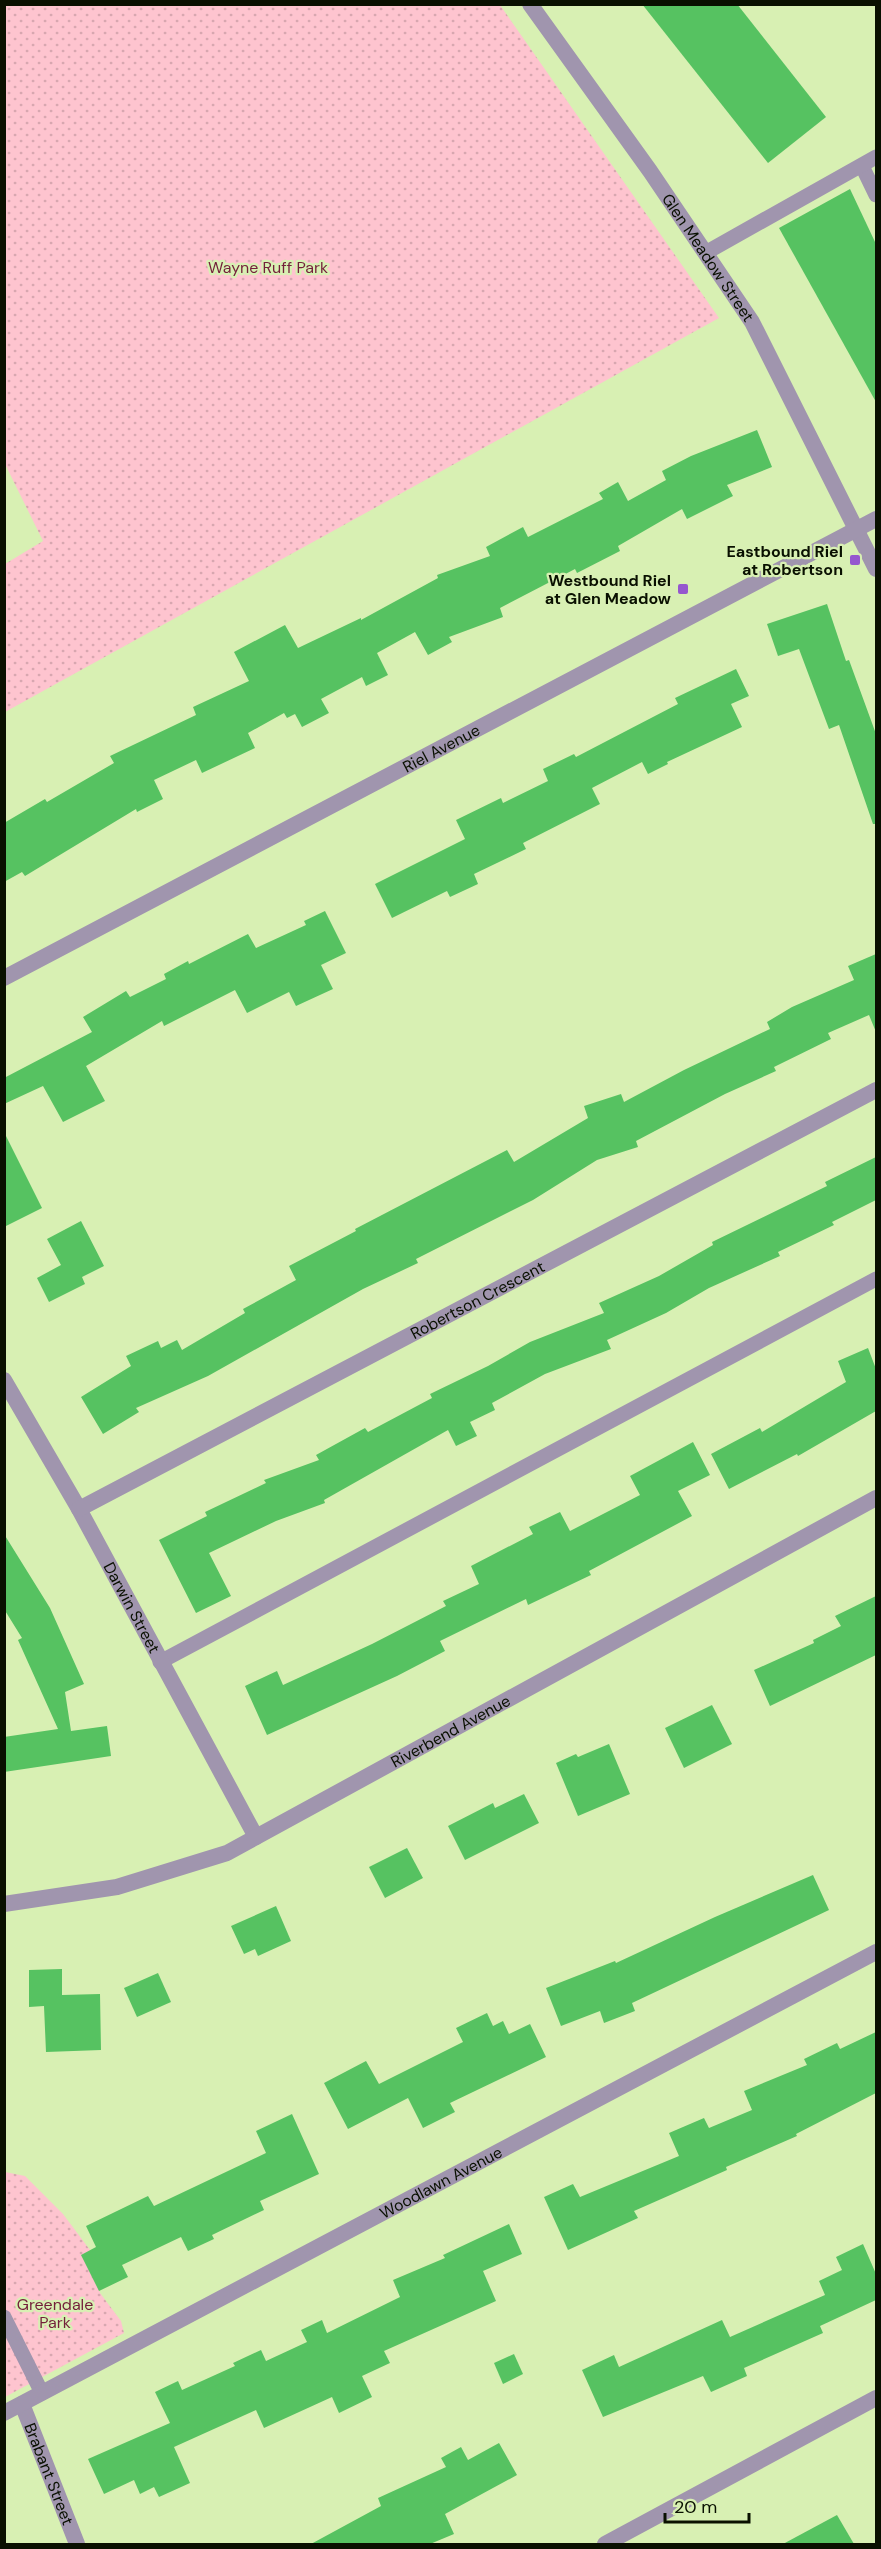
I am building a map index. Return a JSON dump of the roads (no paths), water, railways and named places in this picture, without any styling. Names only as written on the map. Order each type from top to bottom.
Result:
[{"type":"street","name":"Glen Meadow Street","points":[[530,4],[707,252],[752,322],[856,530]]},
{"type":"street","name":"Riel Avenue","points":[[4,978],[876,519]]},
{"type":"street","points":[[856,530],[876,568]]},
{"type":"street","name":"Robertson Crescent","points":[[79,1509],[876,1090]]},
{"type":"street","name":"Darwin Street","points":[[4,1380],[79,1509],[256,1837]]},
{"type":"street","name":"Riverbend Avenue","points":[[4,1904],[117,1887],[227,1853],[876,1498]]},
{"type":"street","name":"Woodlawn Avenue","points":[[4,2413],[876,1952]]},
{"type":"street","points":[[605,2544],[876,2398]]},
{"type":"street","name":"Brabant Street","points":[[22,2404],[77,2544]]},
{"type":"lane","points":[[707,252],[876,158]]},
{"type":"lane","points":[[862,166],[876,195]]},
{"type":"lane","points":[[160,1662],[876,1279]]},
{"type":"lane","points":[[5,2319],[42,2393]]},
{"type":"place","name":"Eastbound Riel at Robertson","points":[[855,560]]},
{"type":"place","name":"Westbound Riel at Glen Meadow","points":[[683,589]]},
{"type":"park label","name":"Wayne Ruff Park","points":[[268,267]]},
{"type":"park label","name":"Greendale Park","points":[[55,2313]]}]
